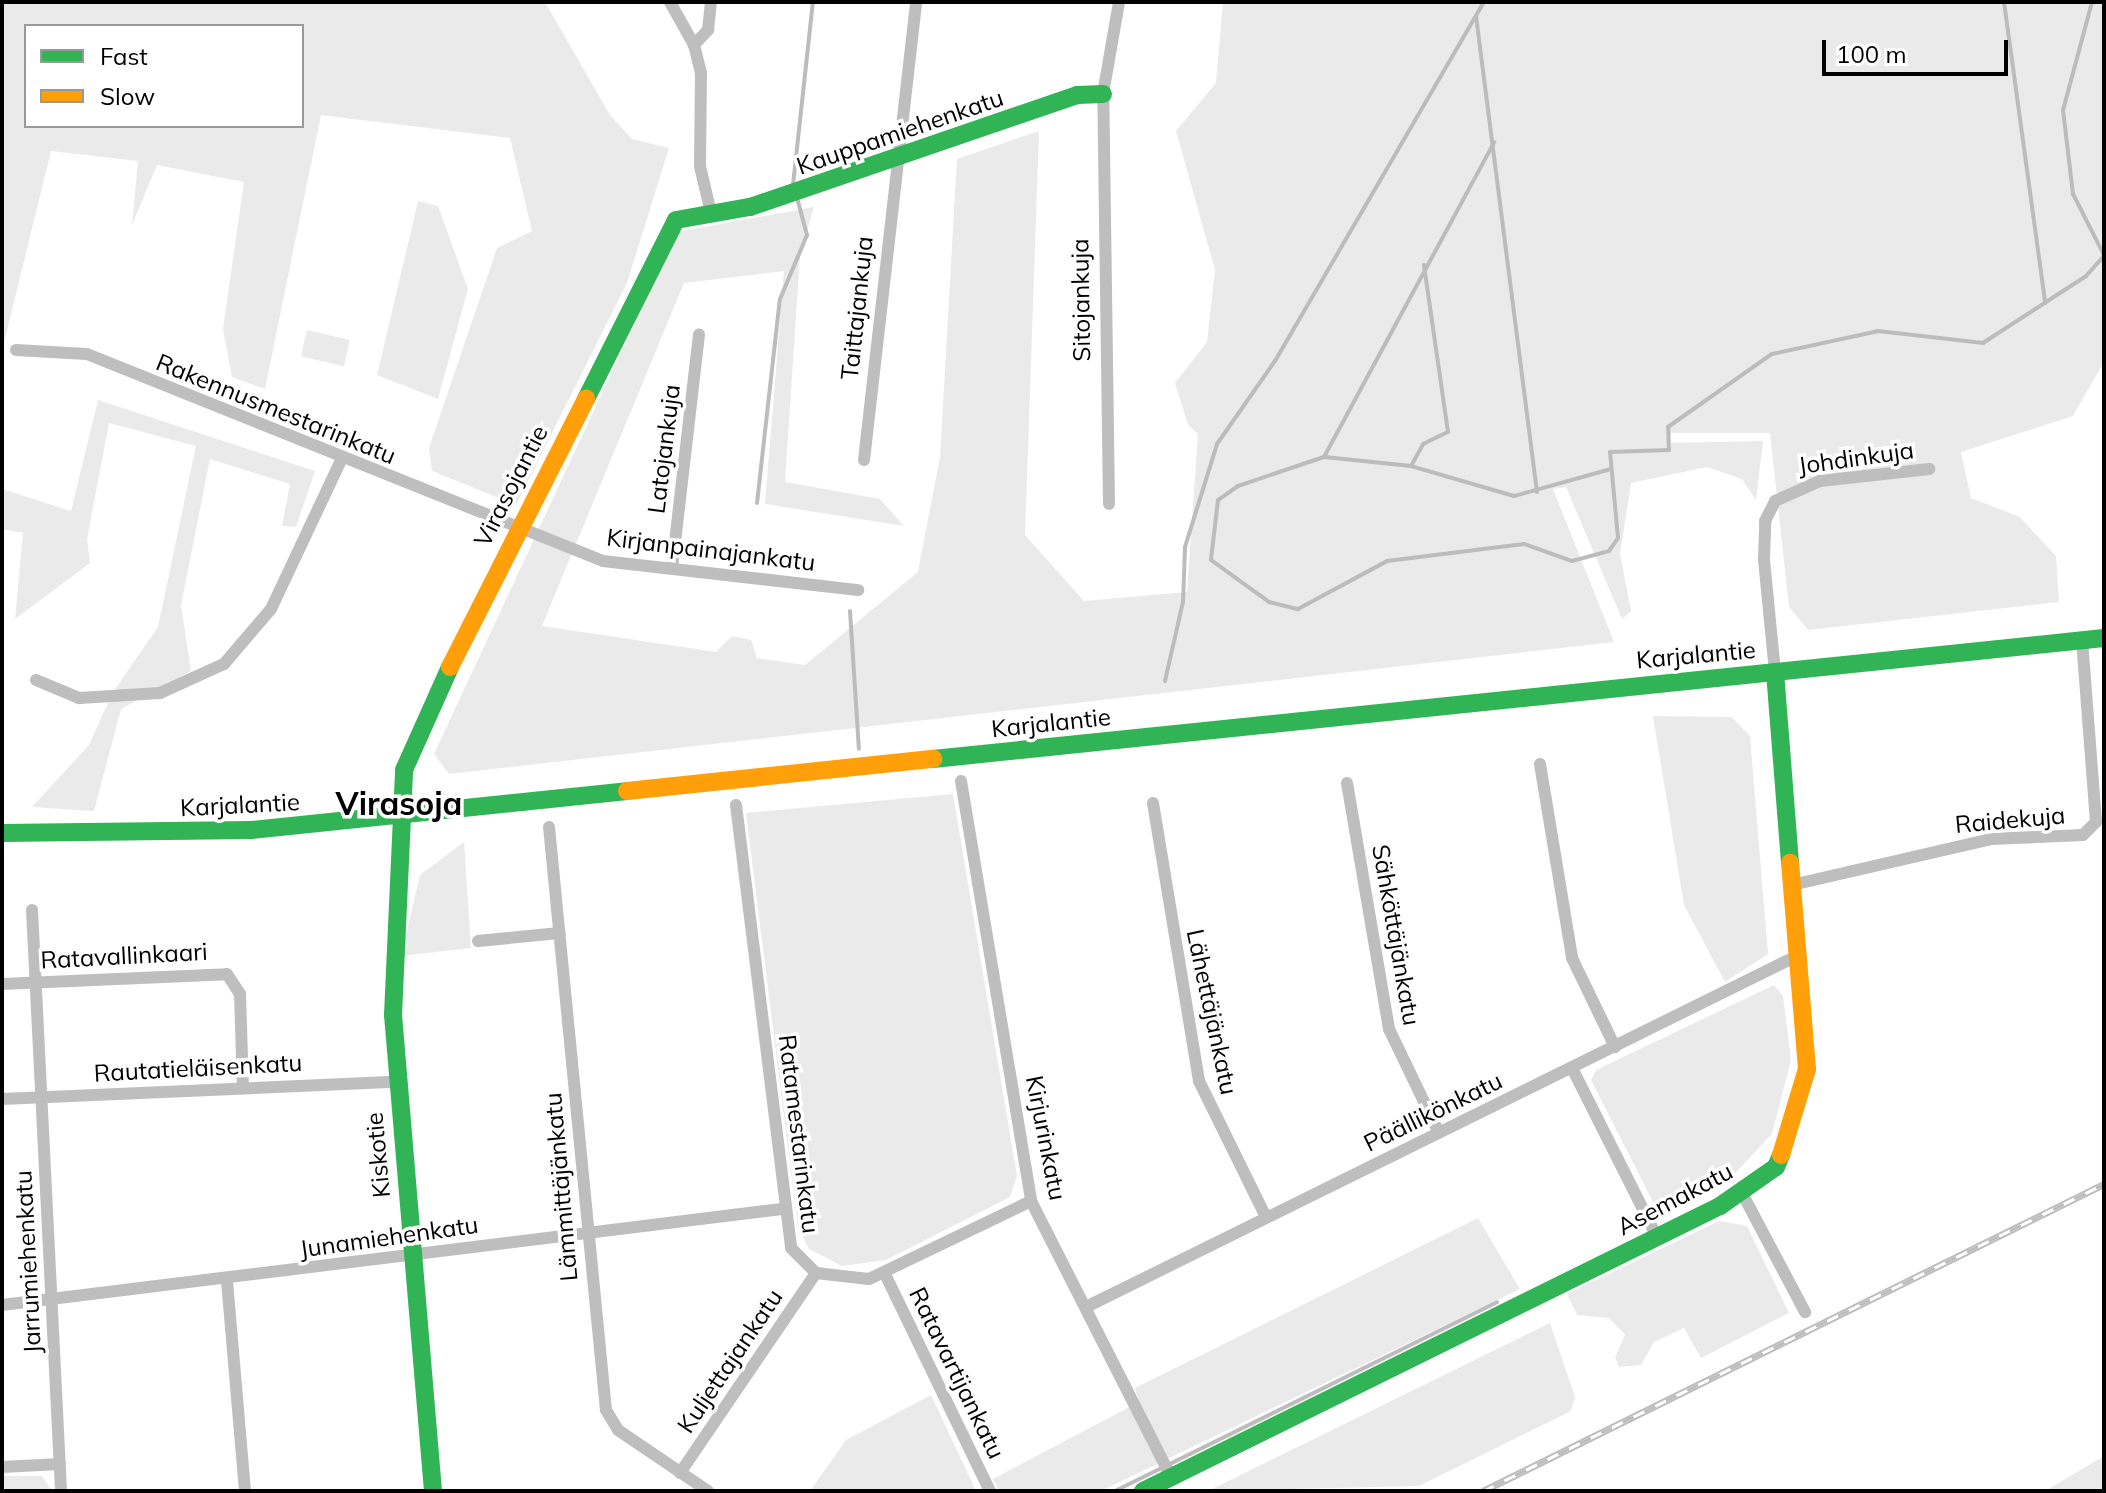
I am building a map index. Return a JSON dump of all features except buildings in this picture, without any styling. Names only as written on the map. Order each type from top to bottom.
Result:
[{"type":"street","points":[[670,2],[694,45],[701,73],[700,166],[711,213]]},
{"type":"street","points":[[694,45],[708,30],[711,2]]},
{"type":"street","name":"Taittajankuja","points":[[864,460],[895,162],[916,2]]},
{"type":"street","name":"Sitojankuja","points":[[1109,504],[1103,94],[1119,2]]},
{"type":"street","name":"Kauppamiehenkatu","points":[[711,213],[895,162],[1077,95],[1103,94]]},
{"type":"street","name":"Virasojantie","points":[[405,816],[404,770],[412,743],[516,529],[671,226],[683,216],[711,213]]},
{"type":"street","name":"Latojankuja","points":[[672,568],[699,335]]},
{"type":"street","name":"Rakennusmestarinkatu","points":[[16,350],[87,354],[516,529]]},
{"type":"street","points":[[36,680],[79,698],[160,693],[224,664],[271,609],[341,460]]},
{"type":"street","name":"Johdinkuja","points":[[1775,672],[1764,559],[1765,521],[1775,501],[1820,481],[1929,469]]},
{"type":"street","name":"Kirjanpainajankatu","points":[[516,529],[603,561],[858,590]]},
{"type":"street","name":"Karjalantie","points":[[2,833],[251,830],[405,816],[2104,638]]},
{"type":"street","name":"Raidekuja","points":[[1792,885],[1991,839],[2083,835],[2096,822],[2082,641]]},
{"type":"street","name":"Asemakatu","points":[[1143,1491],[1657,1237],[1742,1193],[1776,1167],[1804,1092],[1799,955],[1775,672]]},
{"type":"street","points":[[1540,764],[1572,958],[1615,1047]]},
{"type":"street","name":"Kirjurinkatu","points":[[961,781],[1031,1201],[1171,1477]]},
{"type":"street","name":"Sähköttäjänkatu","points":[[1347,783],[1389,1029],[1439,1133]]},
{"type":"street","name":"Lähettäjänkatu","points":[[1153,803],[1199,1081],[1266,1217]]},
{"type":"street","name":"Ratamestarinkatu","points":[[736,805],[782,1209],[791,1248],[816,1273]]},
{"type":"street","name":"Kiskotie","points":[[405,816],[391,953],[395,1082],[433,1491]]},
{"type":"street","name":"Lämmittäjänkatu","points":[[549,827],[587,1232],[611,1422],[708,1491]]},
{"type":"street","name":"Jarrumiehenkatu","points":[[32,910],[61,1491]]},
{"type":"street","points":[[478,941],[560,933]]},
{"type":"street","name":"Päällikönkatu","points":[[1086,1307],[1799,955]]},
{"type":"street","name":"Ratavallinkaari","points":[[2,984],[227,974],[240,994],[243,1087]]},
{"type":"street","points":[[1572,1068],[1657,1237]]},
{"type":"street","name":"Rautatieläisenkatu","points":[[2,1099],[395,1082]]},
{"type":"street","points":[[1742,1193],[1805,1312]]},
{"type":"street","points":[[816,1273],[850,1280],[885,1274],[1031,1201]]},
{"type":"street","name":"Junamiehenkatu","points":[[2,1305],[54,1303],[782,1209]]},
{"type":"street","name":"Kuljettajankatu","points":[[680,1473],[816,1273]]},
{"type":"street","name":"Ratavartijankatu","points":[[885,1274],[990,1491]]},
{"type":"street","points":[[227,1281],[245,1491]]},
{"type":"street","points":[[2,1467],[60,1464]]},
{"type":"shaded area","points":[[2,2],[545,2],[610,115],[632,139],[669,148],[627,283],[516,505],[432,471],[429,448],[497,248],[532,231],[510,138],[321,115],[265,389],[232,377],[223,329],[244,182],[157,165],[132,225],[138,161],[51,151],[2,351]]},
{"type":"shaded area","points":[[1223,2],[2104,2],[2104,362],[2073,416],[1961,452],[1971,498],[2020,517],[2056,556],[2059,602],[1808,630],[1789,607],[1770,433],[1669,433],[1669,443],[1763,441],[1756,500],[1742,479],[1707,467],[1631,483],[1620,554],[1631,611],[1622,619],[1566,487],[1553,489],[1614,642],[449,774],[434,754],[677,232],[814,207],[800,255],[785,482],[880,499],[904,526],[765,504],[784,271],[684,283],[542,626],[716,652],[732,636],[751,640],[757,658],[805,665],[918,572],[940,457],[957,159],[1039,131],[1025,535],[1084,601],[1187,592],[1198,434],[1188,425],[1175,383],[1207,342],[1215,270],[1176,131],[1216,83]]},
{"type":"shaded area","points":[[418,201],[438,206],[468,289],[438,399],[377,375]]},
{"type":"shaded area","points":[[307,330],[350,340],[344,366],[301,356]]},
{"type":"shaded area","points":[[98,400],[315,471],[296,527],[282,526],[290,484],[210,459],[181,605],[191,671],[121,709],[94,811],[32,807],[89,745],[113,692],[158,627],[196,446],[109,423],[87,539],[90,563],[15,619],[23,533],[2,529],[2,489],[71,511]]},
{"type":"shaded area","points":[[1653,716],[1732,717],[1750,736],[1768,954],[1725,982],[1684,905]]},
{"type":"shaded area","points":[[953,794],[1017,1176],[1010,1197],[886,1260],[842,1266],[809,1249],[798,1228],[746,813]]},
{"type":"shaded area","points":[[464,842],[471,948],[401,956],[420,875]]},
{"type":"shaded area","points":[[1774,985],[1783,996],[1791,1060],[1772,1134],[1724,1185],[1668,1213],[1656,1208],[1591,1080],[1596,1070]]},
{"type":"shaded area","points":[[1478,1218],[1520,1289],[1101,1491],[999,1491],[993,1479],[1139,1402],[1135,1388]]},
{"type":"shaded area","points":[[1719,1221],[1747,1226],[1789,1313],[1701,1358],[1684,1328],[1654,1342],[1641,1365],[1619,1367],[1615,1357],[1625,1335],[1609,1318],[1577,1315],[1567,1294]]},
{"type":"shaded area","points":[[1550,1323],[1575,1397],[1571,1411],[1419,1486],[1208,1491]]},
{"type":"shaded area","points":[[931,1395],[976,1491],[810,1491],[846,1440]]},
{"type":"shaded area","points":[[2104,1456],[2104,1491],[2045,1491]]},
{"type":"shaded area","points":[[2,1476],[42,1476],[52,1491],[2,1491]]},
{"type":"waterway","points":[[793,185],[813,2]]},
{"type":"waterway","points":[[1165,681],[1183,602],[1185,547],[1217,444],[1275,361],[1484,2]]},
{"type":"waterway","points":[[2004,2],[2045,303]]},
{"type":"waterway","points":[[2092,2],[2063,110],[2073,194],[2104,255]]},
{"type":"waterway","points":[[1476,16],[1537,492]]},
{"type":"waterway","points":[[1324,457],[1494,142]]},
{"type":"waterway","points":[[757,503],[780,299],[807,235],[797,198]]},
{"type":"waterway","points":[[1611,469],[1514,496],[1411,466],[1324,457],[1238,486],[1218,500],[1211,560],[1269,602],[1298,609],[1387,561],[1524,544],[1572,561],[1609,551],[1618,538],[1610,452],[1669,450],[1668,427],[1772,354],[1878,331],[1983,343],[2086,276],[2104,256]]},
{"type":"waterway","points":[[1411,466],[1423,444],[1448,432],[1424,265]]},
{"type":"waterway","points":[[850,611],[859,749]]},
{"type":"waterway","points":[[1115,1491],[1497,1302]]},
{"type":"railway","points":[[1483,1491],[2104,1184]]},
{"type":"traffic: fast","points":[[586,399],[676,220],[750,207],[1077,95],[1103,94]]},
{"type":"traffic: fast","points":[[933,759],[2104,638]]},
{"type":"traffic: fast","points":[[433,1491],[393,1015],[404,770],[450,667]]},
{"type":"traffic: fast","points":[[1775,672],[1790,863]]},
{"type":"traffic: fast","points":[[2,833],[251,830],[627,791]]},
{"type":"traffic: fast","points":[[1143,1491],[1720,1206],[1776,1167],[1781,1155]]},
{"type":"traffic: slow","points":[[450,667],[586,399]]},
{"type":"traffic: slow","points":[[627,791],[933,759]]},
{"type":"traffic: slow","points":[[1781,1155],[1807,1069],[1790,863]]},
{"type":"district","name":"Virasoja","points":[[399,803]]}]
